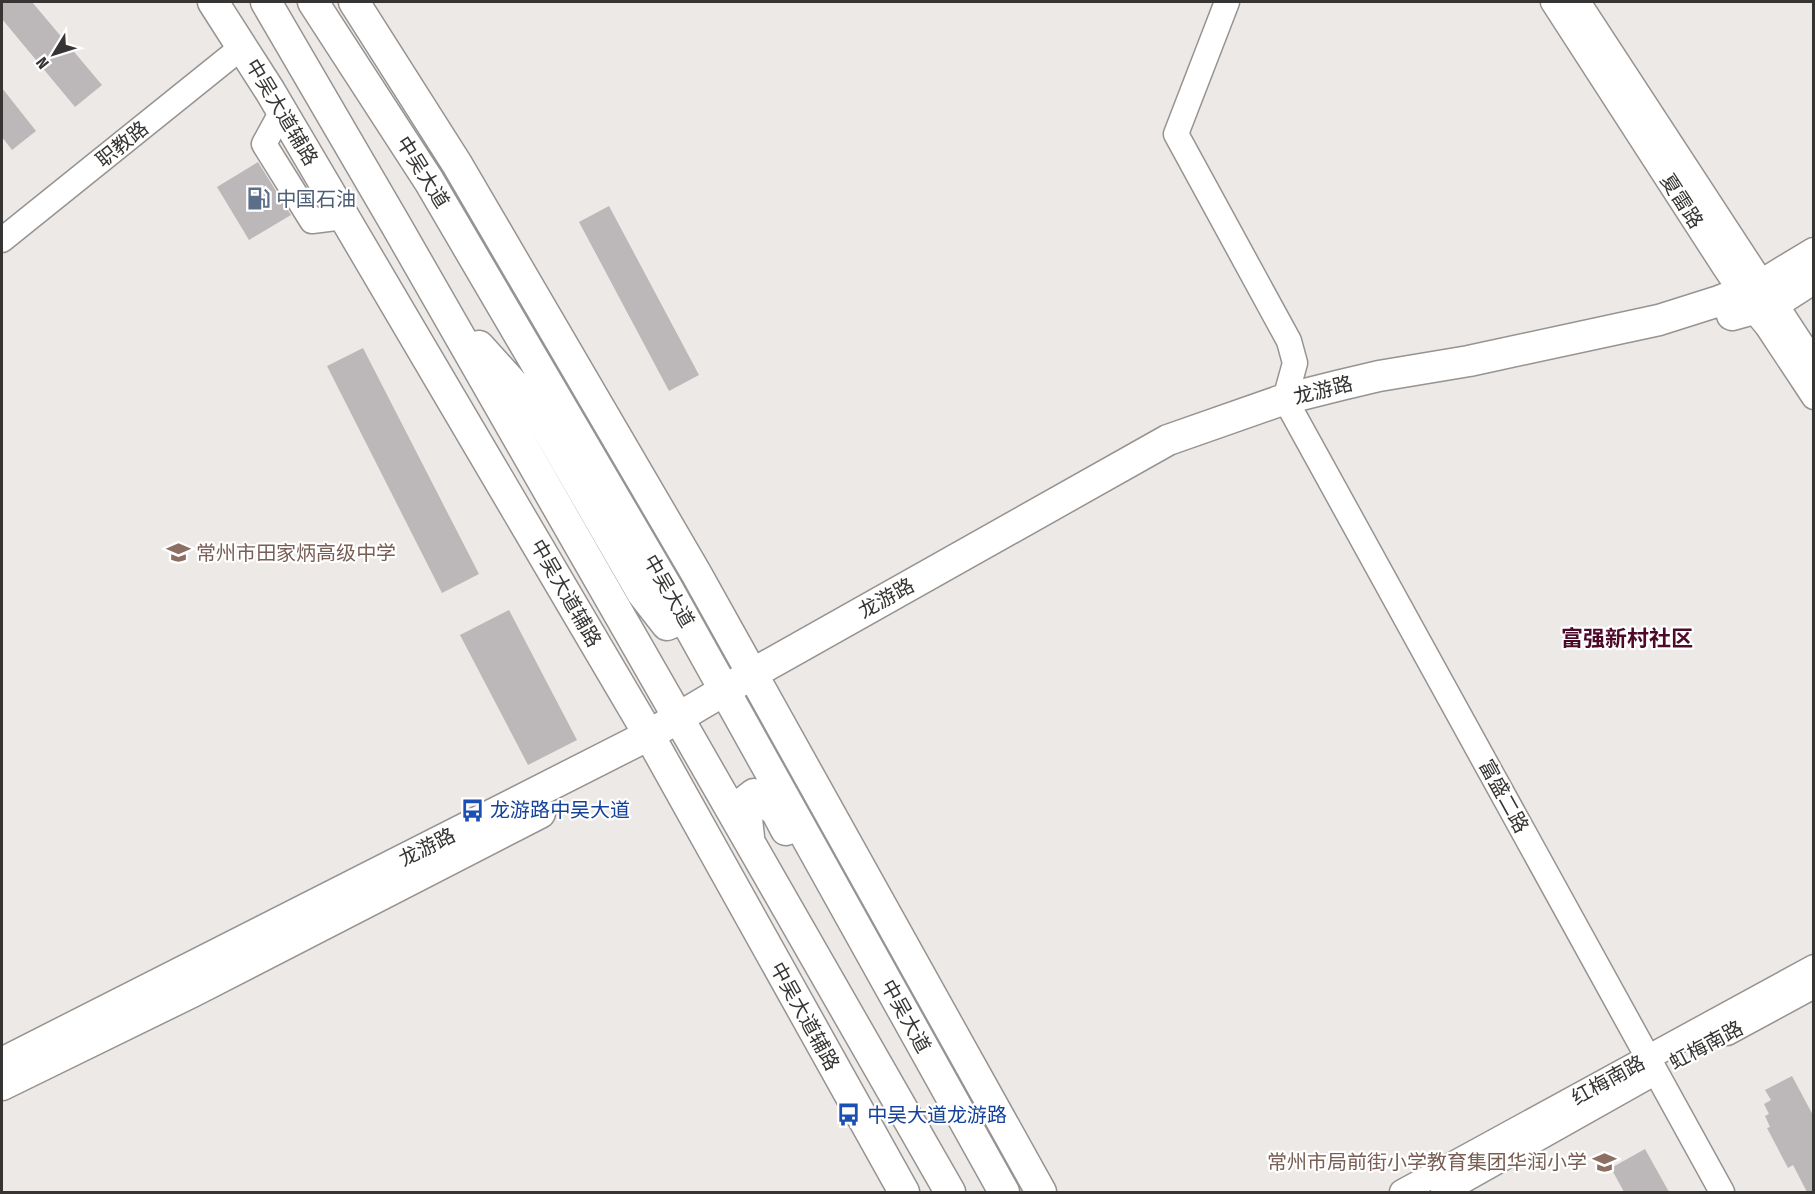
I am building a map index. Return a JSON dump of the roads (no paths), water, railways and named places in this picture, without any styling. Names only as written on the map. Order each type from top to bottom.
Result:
[{"type":"main road","name":"中吴大道辅路","points":[[213,2],[282,111],[653,742],[904,1192]]},
{"type":"main road","points":[[240,2],[242,47]]},
{"type":"main road","points":[[266,2],[950,1192]]},
{"type":"main road","name":"中吴大道","points":[[314,2],[429,181],[668,589],[1004,1192]]},
{"type":"main road","points":[[354,2],[457,164],[696,573],[1041,1192]]},
{"type":"main road","points":[[291,45],[288,24],[294,20],[318,39],[419,203],[486,277],[573,364]]},
{"type":"main road","name":"龙游路","points":[[1758,297],[1814,253]]},
{"type":"main road","name":"龙游路","points":[[2,1086],[482,844],[756,682],[1165,462],[1290,407],[1379,376],[1469,361],[1659,320],[1758,297],[1814,278]]},
{"type":"main road","points":[[442,307],[536,408],[642,593],[667,625],[676,621],[668,589]]},
{"type":"main road","points":[[498,403],[516,508]]},
{"type":"main road","name":"龙游路","points":[[2,1063],[653,742]]},
{"type":"main road","points":[[750,844],[745,801],[754,794],[776,811],[885,1011],[950,1095]]},
{"type":"main road","points":[[924,984],[934,1066]]},
{"type":"main road","points":[[862,1041],[885,1106],[906,1150],[916,1192]]},
{"type":"main road","points":[[887,1083],[934,1126],[970,1192]]},
{"type":"street","points":[[1227,2],[1176,134],[1289,341],[1295,363],[1290,407]]},
{"type":"street","name":"夏雷路","points":[[1553,2],[1758,297],[1814,363]]},
{"type":"street","name":"夏雷路","points":[[1578,2],[1758,297],[1767,326],[1814,398]]},
{"type":"street","name":"职教路","points":[[2,240],[242,47]]},
{"type":"street","name":"富盛二路","points":[[1290,407],[1722,1192]]},
{"type":"street","name":"红梅南路","points":[[1402,1192],[1652,1064],[1814,967]]},
{"type":"street","name":"虹梅南路","points":[[1443,1192],[1652,1064],[1814,986]]},
{"type":"place","name":"中国石油","points":[[258,199]]},
{"type":"place","name":"常州市田家炳高级中学","points":[[178,553]]},
{"type":"place","name":"龙游路中吴大道","points":[[472,810]]},
{"type":"place","name":"中吴大道龙游路","points":[[849,1115]]},
{"type":"place","name":"常州市局前街小学教育集团华润小学","points":[[1605,1162]]},
{"type":"district","name":"富强新村社区","points":[[1627,638]]}]
